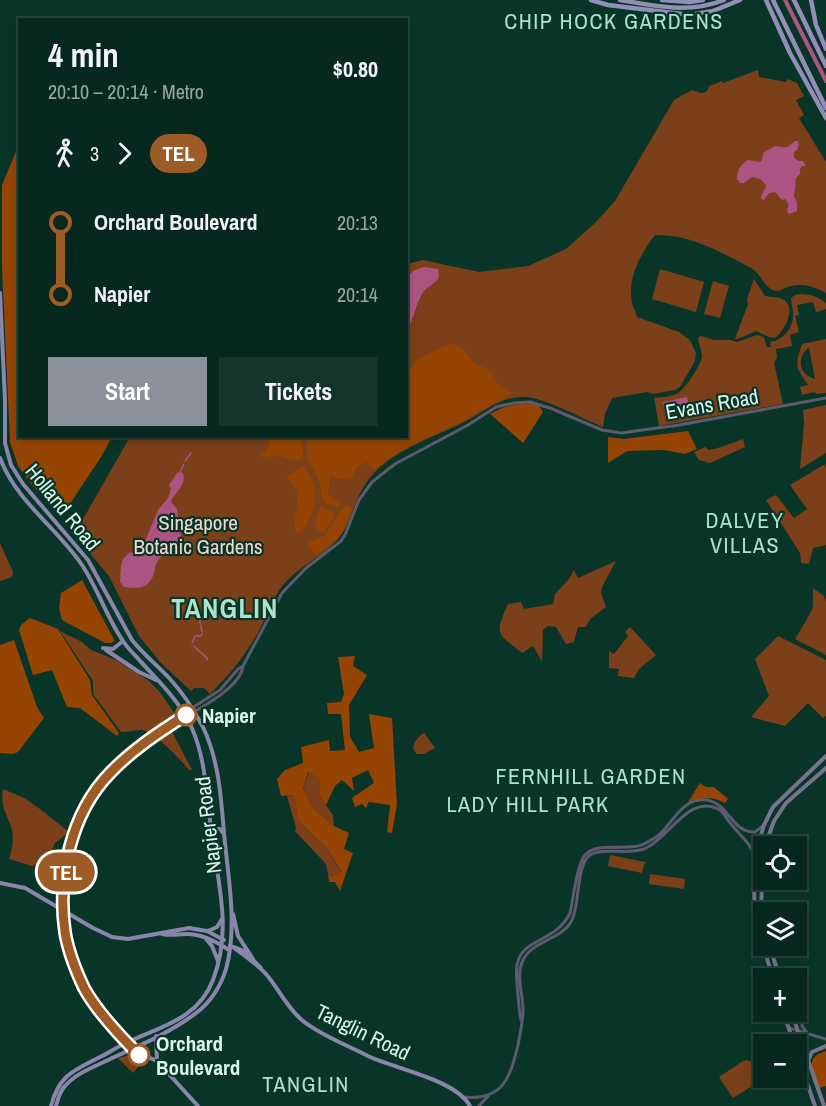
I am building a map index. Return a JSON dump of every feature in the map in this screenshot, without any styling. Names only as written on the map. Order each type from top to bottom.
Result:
[{"type":"highway","points":[[591,0],[608,5],[682,15],[704,14],[740,0]]},
{"type":"highway","points":[[620,0],[681,9],[698,8],[724,0]]},
{"type":"highway","points":[[662,0],[690,2],[703,0]]},
{"type":"highway","points":[[761,0],[767,2],[798,69],[826,118]]},
{"type":"highway","points":[[773,0],[826,108]]},
{"type":"highway","points":[[794,0],[826,66]]},
{"type":"highway","points":[[811,0],[816,25],[826,49]]},
{"type":"main road","name":"Holland Road","points":[[0,293],[5,443],[11,465],[23,484],[88,560],[132,639],[174,684],[192,711]]},
{"type":"main road","name":"Holland Road","points":[[0,458],[17,489],[83,565],[123,641],[180,707]]},
{"type":"main road","points":[[123,641],[113,648],[104,649],[157,681]]},
{"type":"main road","name":"Napier Road","points":[[51,1106],[59,1085],[75,1070],[127,1042],[184,1016],[199,1005],[210,986],[219,962],[223,939],[223,915],[207,784],[199,748],[180,707]]},
{"type":"main road","name":"Napier Road","points":[[56,1106],[61,1091],[71,1080],[186,1021],[203,1008],[216,991],[226,970],[231,947],[232,908],[219,778],[213,752],[203,727],[192,711]]},
{"type":"main road","points":[[761,836],[773,807],[826,756]]},
{"type":"main road","points":[[769,836],[774,821],[786,803],[826,768]]},
{"type":"main road","points":[[210,823],[216,826],[223,821]]},
{"type":"main road","points":[[212,835],[217,829],[224,834]]},
{"type":"main road","name":"Tanglin Road","points":[[0,882],[26,888],[112,937],[125,939],[161,934],[188,934],[231,947]]},
{"type":"main road","points":[[753,890],[755,920],[770,968]]},
{"type":"main road","points":[[232,908],[238,936],[265,973]]},
{"type":"main road","points":[[207,931],[217,927],[223,915]]},
{"type":"main road","name":"Tanglin Road","points":[[161,934],[165,931],[189,928],[207,931],[223,939],[265,973],[304,1022],[371,1057],[453,1089],[470,1106]]},
{"type":"main road","points":[[200,936],[212,946],[219,962]]},
{"type":"main road","points":[[231,947],[244,951],[253,959]]},
{"type":"main road","points":[[787,1022],[791,1034]]},
{"type":"main road","points":[[789,1028],[790,1022]]},
{"type":"main road","points":[[795,1022],[824,1106]]},
{"type":"main road","points":[[153,1031],[156,1037],[157,1061]]},
{"type":"main road","points":[[808,1061],[812,1052],[826,1046]]},
{"type":"main road","points":[[131,1049],[157,1061],[198,1106]]},
{"type":"main road","points":[[807,1083],[815,1106],[820,1104],[821,1098]]},
{"type":"street","name":"Evans Road","points":[[192,711],[223,693],[243,671],[243,666],[282,593],[306,568],[345,535],[355,507],[375,478],[491,410],[505,404],[530,402],[612,433],[636,432],[679,425],[826,398]]},
{"type":"street","points":[[180,707],[192,711],[188,721]]},
{"type":"street","points":[[479,1106],[489,1095],[502,1087],[513,1066],[523,1015],[520,968],[525,956],[568,919],[579,867],[582,858],[588,852],[601,848],[646,844],[661,833],[683,807],[698,801],[707,800],[716,803],[741,829],[755,832],[764,825]]},
{"type":"street","points":[[537,945],[559,934],[572,920],[583,867],[589,856],[597,852],[643,849],[664,836],[682,816],[695,808],[708,807],[720,811],[750,846],[753,853]]},
{"type":"street","points":[[801,1022],[810,1035]]},
{"type":"street","points":[[789,1028],[826,1039]]},
{"type":"street","points":[[463,1097],[489,1095]]},
{"type":"green space","name":"Singapore Botanic Gardens","points":[[758,70],[759,77],[786,82],[788,79],[797,83],[804,96],[796,100],[804,115],[799,118],[826,162],[826,293],[805,285],[773,290],[754,270],[715,250],[686,239],[655,235],[636,267],[631,285],[632,303],[637,317],[679,332],[690,340],[696,353],[695,361],[680,387],[653,394],[647,392],[612,398],[605,414],[603,427],[534,398],[508,399],[395,456],[372,476],[363,488],[339,538],[284,584],[250,647],[231,671],[210,694],[204,688],[194,688],[191,691],[161,663],[139,636],[109,576],[77,538],[79,526],[129,438],[408,438],[408,264],[423,260],[479,272],[528,266],[566,249],[615,201],[674,100],[692,90],[705,92],[709,86],[722,81],[723,83]]},
{"type":"green space","points":[[660,269],[704,282],[696,312],[652,299]]},
{"type":"green space","points":[[754,279],[765,296],[782,299],[788,304],[788,320],[775,338],[756,331],[735,339],[748,304],[747,299]]},
{"type":"green space","points":[[713,281],[729,286],[720,318],[704,314]]},
{"type":"green space","points":[[801,294],[820,299],[826,303],[826,309],[816,312],[813,302],[797,305],[799,315],[795,316],[799,332],[790,335],[792,346],[776,349],[777,358],[774,363],[783,404],[659,426],[654,398],[675,394],[681,391],[688,382],[702,356],[698,337],[737,342],[757,335],[764,337],[767,347],[771,347],[770,342],[780,339],[790,328],[793,318],[791,298]]},
{"type":"green space","points":[[826,339],[826,393],[816,394],[815,392],[802,395],[800,387],[808,385],[798,366],[802,344]],"holes":[[[809,348],[815,379],[805,374],[801,366],[804,352]]]},
{"type":"green space","points":[[826,405],[826,453],[800,469],[803,410]]},
{"type":"green space","points":[[743,439],[745,447],[710,463],[699,460],[694,452],[705,447],[709,450],[718,448]]},
{"type":"green space","points":[[825,464],[826,545],[813,548],[809,564],[801,563],[800,553],[766,500],[776,495],[794,518],[807,509],[790,485]]},
{"type":"green space","points":[[0,543],[13,572],[12,577],[0,581]]},
{"type":"green space","points":[[616,561],[602,587],[601,593],[606,607],[590,619],[586,627],[578,627],[574,642],[566,644],[556,627],[548,626],[543,630],[542,662],[533,646],[522,653],[500,633],[501,622],[508,604],[521,602],[524,609],[553,604],[555,594],[574,570],[578,578]]},
{"type":"green space","points":[[813,588],[824,596],[826,601],[826,655],[795,639],[813,606]]},
{"type":"green space","points":[[630,627],[656,655],[639,669],[634,678],[618,676],[619,669],[609,668],[609,651],[614,654],[628,636],[625,632]]},
{"type":"green space","points":[[60,631],[82,642],[91,650],[116,660],[149,681],[159,691],[175,714],[166,720],[192,770],[189,770],[166,746],[146,731],[121,732],[93,694],[93,681]]},
{"type":"green space","points":[[778,636],[826,660],[826,716],[823,718],[808,703],[785,726],[751,717],[769,696],[755,659]]},
{"type":"green space","points":[[424,733],[435,748],[424,754],[417,754],[413,749],[414,744]]},
{"type":"green space","points":[[309,772],[320,779],[320,797],[333,815],[334,826],[314,809],[303,789]]},
{"type":"green space","points":[[3,789],[24,798],[69,832],[54,844],[47,872],[38,864],[32,866],[9,859],[13,834],[3,806]]},
{"type":"green space","points":[[294,795],[299,822],[326,847],[341,872],[333,877],[328,874],[326,864],[295,831],[287,796]]},
{"type":"green space","points":[[610,855],[645,862],[642,873],[608,866]]},
{"type":"green space","points":[[650,874],[685,879],[684,889],[649,884]]},
{"type":"green space","points":[[131,1055],[143,1061],[133,1073],[118,1058]]},
{"type":"green space","points":[[743,1061],[753,1063],[753,1086],[733,1098],[719,1077]]},
{"type":"shaded area","points":[[795,141],[799,144],[794,152],[794,158],[803,161],[806,166],[802,166],[796,178],[794,197],[797,202],[797,211],[789,214],[787,202],[775,192],[769,193],[764,200],[761,199],[766,185],[760,179],[752,177],[740,183],[737,176],[739,168],[748,160],[760,162],[763,153],[775,146],[787,147]]},
{"type":"shaded area","points":[[18,146],[18,438],[111,438],[62,516],[32,485],[18,466],[10,442],[2,268],[2,185]]},
{"type":"shaded area","points":[[424,267],[438,269],[439,277],[422,294],[408,328],[408,276],[413,271]]},
{"type":"shaded area","points":[[450,344],[459,345],[475,364],[486,368],[498,384],[511,393],[510,396],[405,449],[374,470],[368,462],[355,468],[353,478],[347,480],[330,476],[328,494],[341,504],[338,507],[326,503],[322,497],[319,480],[308,460],[306,438],[408,438],[408,371],[419,359]]},
{"type":"shaded area","points":[[687,397],[689,408],[665,412],[663,402]]},
{"type":"shaded area","points":[[531,403],[539,406],[543,412],[523,443],[490,414],[510,406]]},
{"type":"shaded area","points":[[688,431],[697,449],[685,454],[664,450],[627,451],[608,463],[608,437],[624,439]]},
{"type":"shaded area","points":[[270,438],[302,438],[303,458],[297,461],[279,456],[263,457]]},
{"type":"shaded area","points":[[304,466],[313,484],[315,500],[309,519],[297,534],[295,524],[297,494],[287,477]]},
{"type":"shaded area","points":[[180,472],[183,473],[184,478],[182,486],[171,502],[177,509],[181,537],[159,558],[151,580],[145,586],[124,587],[120,582],[123,559],[146,539],[158,510],[168,498],[171,489],[169,485]]},
{"type":"shaded area","points":[[321,505],[335,515],[323,533],[317,529],[315,523]]},
{"type":"shaded area","points":[[345,505],[352,508],[343,530],[330,545],[316,555],[307,544],[325,535]]},
{"type":"shaded area","points":[[82,580],[115,641],[111,643],[105,643],[62,620],[59,608],[61,593]]},
{"type":"shaded area","points":[[30,618],[58,629],[90,680],[92,695],[119,733],[117,736],[80,708],[67,707],[52,670],[33,675],[19,630],[21,625]]},
{"type":"shaded area","points":[[14,640],[37,707],[44,718],[18,752],[13,754],[0,753],[0,645]]},
{"type":"shaded area","points":[[355,656],[353,666],[367,675],[349,705],[350,737],[359,752],[374,748],[369,714],[392,718],[397,804],[392,833],[387,832],[390,805],[369,802],[366,808],[362,804],[355,807],[352,798],[374,783],[368,770],[352,778],[354,791],[342,780],[335,786],[326,805],[320,797],[320,779],[308,772],[303,789],[314,809],[334,826],[349,833],[344,849],[353,853],[340,891],[335,882],[329,882],[328,874],[333,877],[341,871],[326,847],[299,822],[294,795],[281,796],[277,779],[285,770],[303,763],[301,747],[329,740],[330,751],[345,750],[341,714],[328,714],[327,703],[341,702],[344,694],[338,657]]},
{"type":"shaded area","points":[[700,783],[706,787],[714,787],[728,799],[725,803],[706,798],[688,802]]},
{"type":"shaded area","points":[[826,1051],[826,1086],[819,1088],[812,1061],[814,1057]]},
{"type":"waterway","points":[[785,0],[826,81]]},
{"type":"waterway","points":[[185,461],[191,453]]},
{"type":"waterway","points":[[179,474],[184,464]]},
{"type":"waterway","points":[[206,603],[209,612]]},
{"type":"waterway","points":[[200,623],[203,618]]},
{"type":"waterway","points":[[201,627],[202,632]]},
{"type":"waterway","points":[[192,643],[195,636]]},
{"type":"waterway","points":[[194,646],[207,660]]},
{"type":"metro line","name":"TEL","points":[[139,1055],[106,1020],[85,990],[73,962],[65,934],[63,887],[69,850],[79,820],[93,794],[109,773],[128,756],[153,736],[186,715]]},
{"type":"place","name":"Napier","points":[[186,715]]},
{"type":"place","name":"Orchard Boulevard","points":[[139,1055]]},
{"type":"district","name":"CHIP HOCK GARDENS","points":[[614,21]]},
{"type":"district","name":"DALVEY VILLAS","points":[[745,532]]},
{"type":"district","name":"TANGLIN","points":[[225,608]]},
{"type":"district","name":"FERNHILL GARDEN","points":[[591,776]]},
{"type":"district","name":"LADY HILL PARK","points":[[528,804]]},
{"type":"district","name":"TANGLIN","points":[[306,1084]]}]
